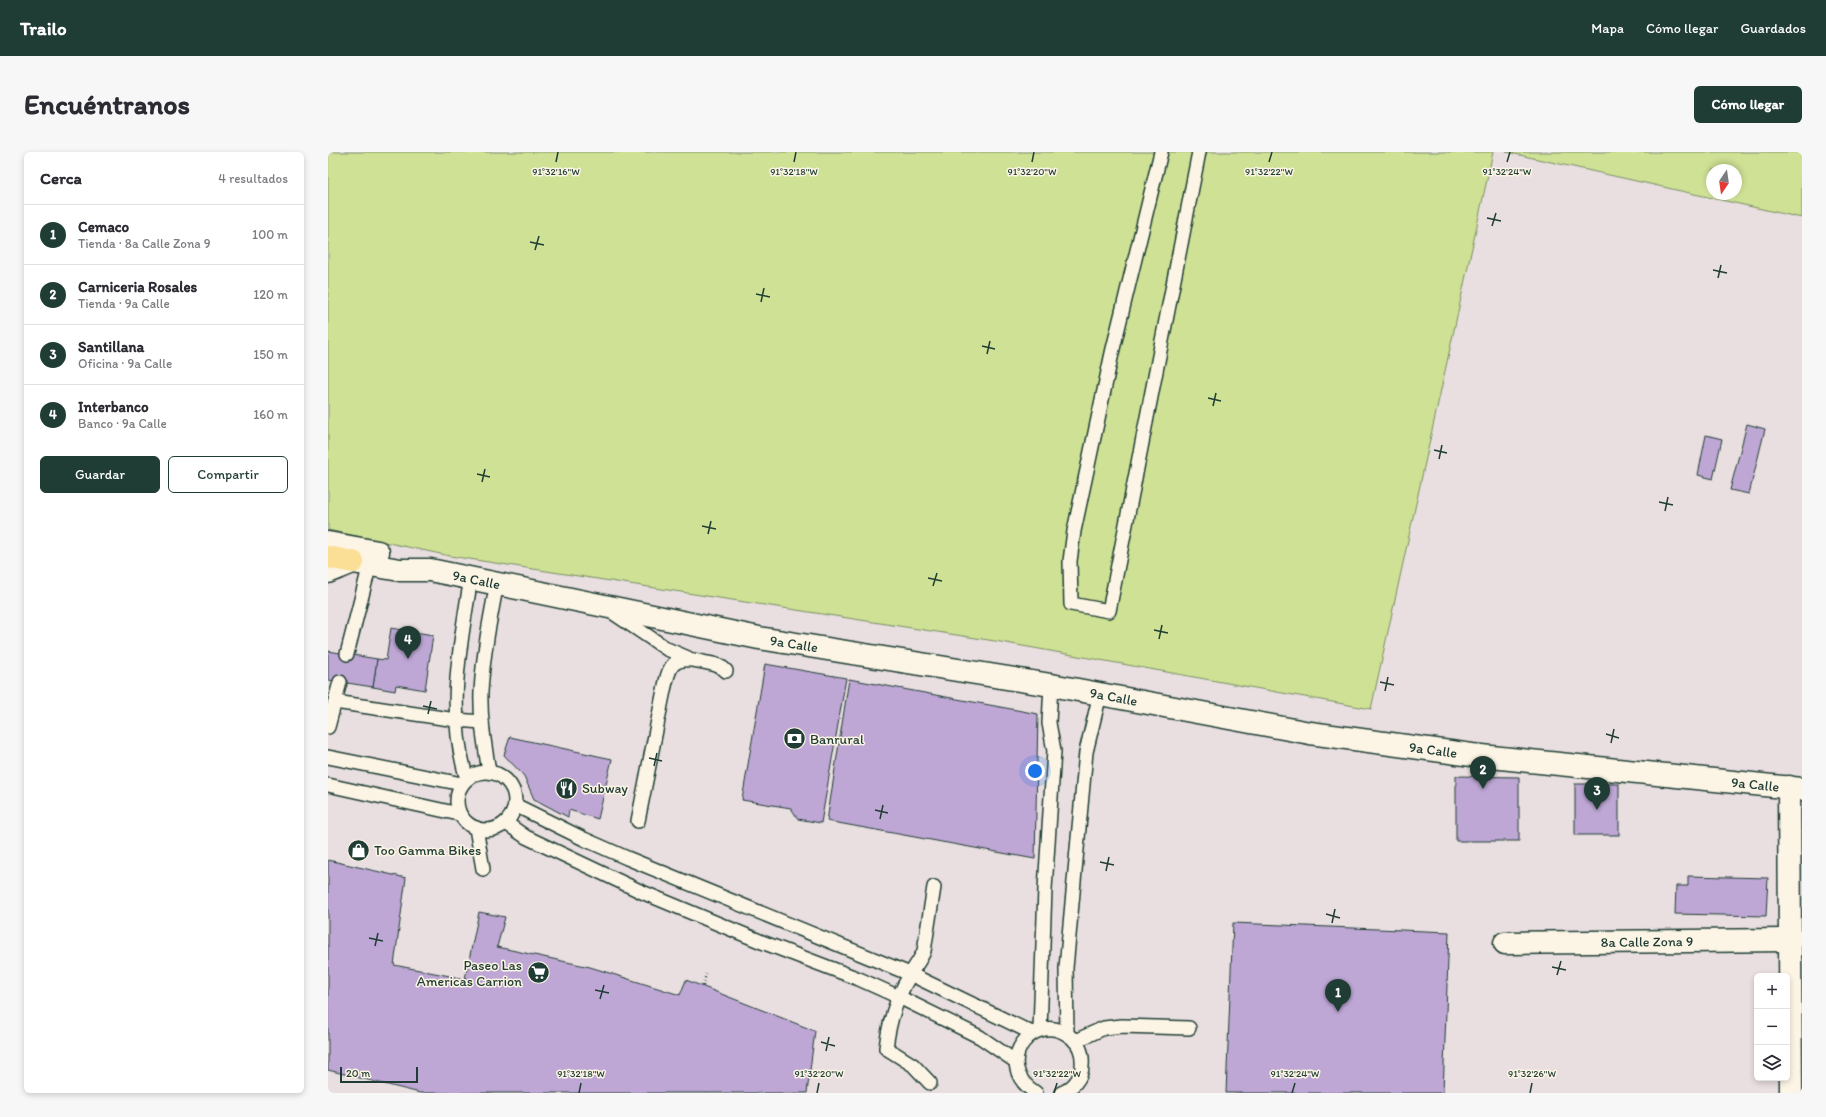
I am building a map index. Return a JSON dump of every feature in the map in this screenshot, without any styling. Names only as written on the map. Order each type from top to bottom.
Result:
[{"type":"main road","points":[[328,557],[362,563]]},
{"type":"street","name":"9a Calle","points":[[328,543],[408,558],[430,570]]},
{"type":"street","name":"9a Calle","points":[[362,563],[400,570],[430,570],[601,604],[759,638],[1051,685],[1310,733],[1396,746],[1795,788]]},
{"type":"street","points":[[328,572],[362,563]]},
{"type":"street","points":[[1791,1093],[1790,940],[1796,878],[1795,788]]},
{"type":"street","name":"8a Calle Zona 9","points":[[1505,943],[1790,940]]},
{"type":"lane","points":[[1161,152],[1112,353],[1074,531],[1070,561],[1071,604],[1109,611],[1199,152]]},
{"type":"lane","points":[[347,654],[362,563]]},
{"type":"lane","points":[[464,781],[456,720],[458,664],[471,578]]},
{"type":"lane","points":[[489,772],[482,722],[481,693],[487,629],[497,583]]},
{"type":"lane","points":[[601,604],[656,642],[688,658],[719,665],[726,671]]},
{"type":"lane","points":[[638,821],[666,679],[673,665],[682,659],[688,658]]},
{"type":"lane","points":[[328,727],[340,682]]},
{"type":"lane","points":[[1036,1032],[1054,751],[1049,723],[1051,685]]},
{"type":"lane","points":[[1071,1038],[1066,968],[1086,752],[1100,694]]},
{"type":"lane","points":[[335,702],[456,720],[482,722]]},
{"type":"lane","points":[[328,757],[464,781]]},
{"type":"lane","points":[[489,772],[498,774],[511,786],[515,804],[512,814],[506,823],[492,830],[476,828],[464,820],[459,814],[457,804],[458,794],[464,781],[477,773],[489,772]]},
{"type":"lane","points":[[328,785],[459,814]]},
{"type":"lane","points":[[515,804],[570,833],[634,861],[910,974],[1036,1032]]},
{"type":"lane","points":[[506,823],[526,837],[642,892],[755,939],[859,979],[899,997],[980,1037],[1015,1061]]},
{"type":"lane","points":[[476,828],[483,869]]},
{"type":"lane","points":[[930,1083],[913,1065],[886,1048],[889,1022],[910,974],[920,961],[924,951],[934,887]]},
{"type":"lane","points":[[1071,1038],[1110,1027],[1189,1028]]},
{"type":"lane","points":[[1031,1091],[1019,1076],[1015,1061],[1018,1050],[1023,1041],[1036,1032],[1049,1029],[1071,1038],[1080,1050],[1082,1069],[1068,1091]]},
{"type":"path","points":[[703,986],[706,974]]},
{"type":"green space","points":[[328,152],[1493,152],[1371,709],[995,641],[450,556],[328,530]]},
{"type":"green space","points":[[1506,152],[1802,152],[1802,218],[1721,200],[1742,200],[1742,164],[1706,164],[1706,197]]},
{"type":"building","points":[[1747,424],[1765,429],[1749,494],[1730,490]]},
{"type":"building","points":[[1706,435],[1722,439],[1713,479],[1698,475]]},
{"type":"building","points":[[391,628],[433,635],[425,690],[396,685],[395,691],[373,687],[377,659],[386,660]]},
{"type":"building","points":[[328,651],[377,659],[373,687],[328,680]]},
{"type":"building","name":"Banrural","points":[[765,664],[846,678],[821,823],[798,819],[791,808],[742,800]]},
{"type":"building","points":[[849,679],[1038,714],[1035,859],[827,821]]},
{"type":"building","name":"Subway","points":[[510,737],[612,759],[598,819],[569,810],[568,817],[534,799],[524,776],[504,755]]},
{"type":"building","points":[[1456,776],[1519,777],[1519,841],[1456,841]]},
{"type":"building","points":[[1575,784],[1619,784],[1619,835],[1575,835]]},
{"type":"building","name":"Paseo Las Americas Carrion","points":[[328,860],[406,878],[394,965],[465,979],[479,912],[505,917],[497,947],[590,967],[680,995],[686,980],[815,1031],[807,1093],[420,1093],[328,1070]]},
{"type":"building","points":[[1688,876],[1768,878],[1766,916],[1675,914],[1676,886],[1688,886]]},
{"type":"building","points":[[1233,923],[1449,932],[1443,1093],[1226,1093]]},
{"type":"place","name":"Interbanco","points":[[408,659]]},
{"type":"place","name":"Banrural","points":[[794,739]]},
{"type":"place","name":"Subway","points":[[567,788]]},
{"type":"place","name":"Carniceria Rosales","points":[[1483,789]]},
{"type":"place","name":"Santillana","points":[[1597,810]]},
{"type":"place","name":"Too Gamma Bikes","points":[[358,850]]},
{"type":"place","name":"Paseo Las Americas Carrion","points":[[538,973]]},
{"type":"place","name":"Cemaco","points":[[1338,1012]]}]
